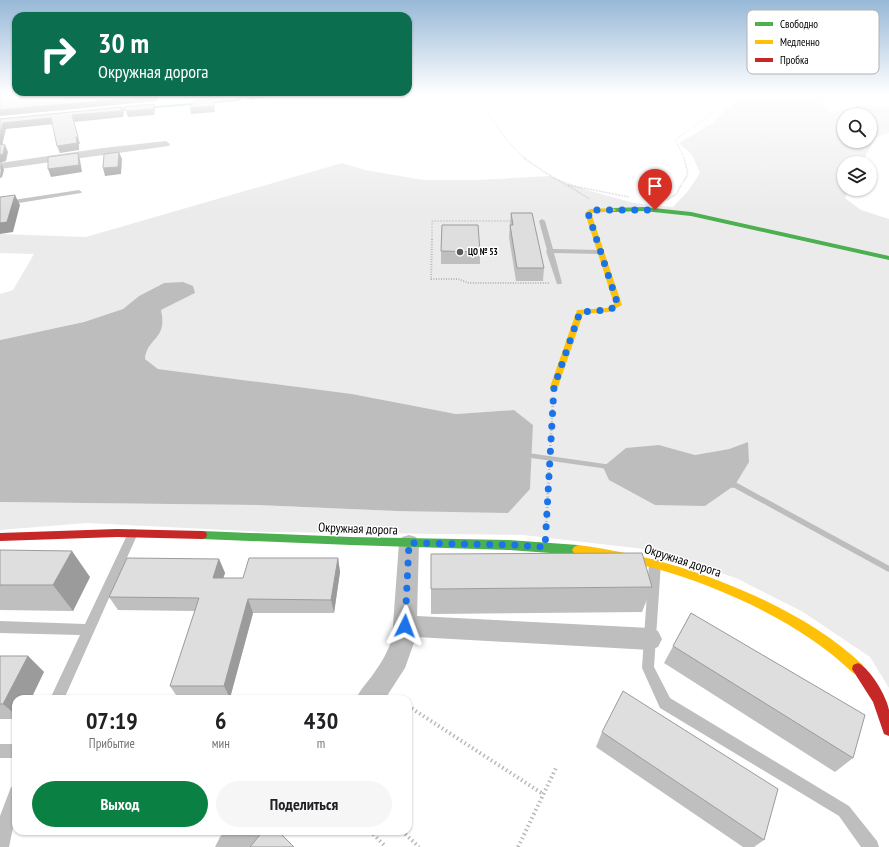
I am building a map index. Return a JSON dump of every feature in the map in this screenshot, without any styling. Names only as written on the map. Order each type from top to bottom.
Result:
[{"type":"street","points":[[0,166],[103,151],[166,144]]},
{"type":"street","points":[[554,387],[580,312],[609,310],[618,305],[600,252],[589,212],[596,210],[625,209],[667,211],[704,217],[889,258]]},
{"type":"street","name":"Окружная дорога","points":[[0,537],[133,533],[409,543],[513,545],[609,554],[655,562],[702,578],[735,592],[786,616],[815,634],[861,672],[874,688],[882,706],[889,729]]},
{"type":"street","points":[[372,695],[383,682],[396,660],[404,639],[409,543]]},
{"type":"street","points":[[405,626],[650,639]]},
{"type":"street","points":[[230,847],[242,835]]},
{"type":"lane","points":[[0,204],[79,192]]},
{"type":"lane","points":[[542,221],[549,252],[559,283]]},
{"type":"lane","points":[[549,252],[600,252]]},
{"type":"lane","points":[[59,695],[133,533]]},
{"type":"lane","points":[[655,562],[648,668],[665,703],[844,811],[871,847]]},
{"type":"lane","points":[[0,627],[88,630]]},
{"type":"lane","points":[[0,751],[12,751]]},
{"type":"lane","points":[[1,847],[6,820],[12,803]]},
{"type":"path","points":[[500,134],[519,154],[531,163],[568,184],[577,192],[591,199]]},
{"type":"path","points":[[664,202],[676,194],[688,174],[684,156],[675,140],[684,134]]},
{"type":"path","points":[[568,184],[634,198]]},
{"type":"path","points":[[542,221],[432,221],[431,279],[458,278],[469,283],[559,283]]},
{"type":"path","points":[[545,547],[554,387]]},
{"type":"path","points":[[412,709],[543,794]]},
{"type":"path","points":[[518,847],[556,768]]},
{"type":"path","points":[[374,835],[386,847]]},
{"type":"path","points":[[406,835],[419,847]]},
{"type":"shaded area","points":[[695,134],[837,134],[837,148],[870,148],[866,156],[837,156],[837,196],[846,196],[845,198],[861,210],[889,219],[889,688],[870,657],[803,612],[738,579],[661,551],[523,535],[265,532],[87,523],[0,530],[0,502],[257,505],[397,511],[530,489],[533,425],[514,410],[456,414],[352,394],[158,369],[145,359],[149,347],[160,332],[162,326],[161,310],[195,293],[164,283],[139,296],[123,309],[84,322],[0,340],[0,294],[13,290],[34,254],[0,253],[0,234],[86,237],[342,163],[365,170],[423,180],[477,180],[549,176],[587,190],[634,203],[673,207],[688,191],[700,173],[692,155],[679,143]],"holes":[[[748,442],[655,505],[659,445],[695,455],[729,449]]]},
{"type":"shaded area","points":[[877,134],[885,134],[877,137]]},
{"type":"shaded area","points":[[183,282],[193,286],[195,293],[161,310],[162,327],[160,333],[149,346],[147,352],[145,359],[158,369],[352,394],[456,414],[514,410],[533,425],[530,489],[508,513],[397,511],[257,505],[0,502],[0,340],[84,322],[123,309],[139,296],[164,283]]},
{"type":"shaded area","points":[[748,442],[749,462],[735,485],[705,506],[655,505],[609,480],[603,467],[626,448],[659,445],[695,455],[729,449]]},
{"type":"building","points":[[54,134],[77,134],[77,143],[57,146]]},
{"type":"building","points":[[0,144],[5,145],[3,154],[0,155]]},
{"type":"building","points":[[119,152],[118,167],[103,168],[104,154]]},
{"type":"building","points":[[78,153],[79,165],[48,169],[48,157]]},
{"type":"building","points":[[15,195],[7,222],[0,223],[0,197]]},
{"type":"building","points":[[511,213],[532,213],[544,268],[517,268],[510,225],[513,225]]},
{"type":"building","points":[[442,225],[478,225],[480,252],[441,251]]},
{"type":"building","points":[[0,550],[72,551],[53,585],[0,585]]},
{"type":"building","points":[[642,553],[652,587],[431,589],[431,554]]},
{"type":"building","points":[[127,558],[219,559],[213,578],[243,578],[249,558],[338,558],[331,600],[248,599],[224,686],[170,686],[199,598],[109,597]]},
{"type":"building","points":[[691,613],[865,715],[853,758],[673,646]]},
{"type":"building","points":[[0,656],[28,656],[3,704],[0,704]]},
{"type":"building","points":[[623,691],[778,789],[764,840],[602,732]]},
{"type":"building","points":[[260,835],[282,835],[294,847],[250,847]]},
{"type":"waterway","points":[[526,455],[610,467]]},
{"type":"waterway","points":[[730,485],[735,485],[889,569]]},
{"type":"traffic: fast","points":[[613,210],[644,209],[691,214],[889,258]]},
{"type":"traffic: fast","points":[[202,535],[509,545],[578,550]]},
{"type":"traffic: slow","points":[[554,387],[580,312],[609,310],[618,305],[588,213],[590,211],[613,210]]},
{"type":"traffic: slow","points":[[578,550],[605,553],[654,563],[723,587],[746,597],[805,628],[838,651],[858,669]]},
{"type":"traffic: jam","points":[[0,537],[117,533],[202,535]]},
{"type":"traffic: jam","points":[[858,669],[869,683],[877,697],[884,712],[889,729]]},
{"type":"place","name":"ЦО № 53","points":[[460,252]]},
{"type":"route","points":[[405,626],[409,543],[545,547],[554,387],[580,312],[609,310],[617,307],[618,305],[588,213],[596,210],[655,210]]}]
